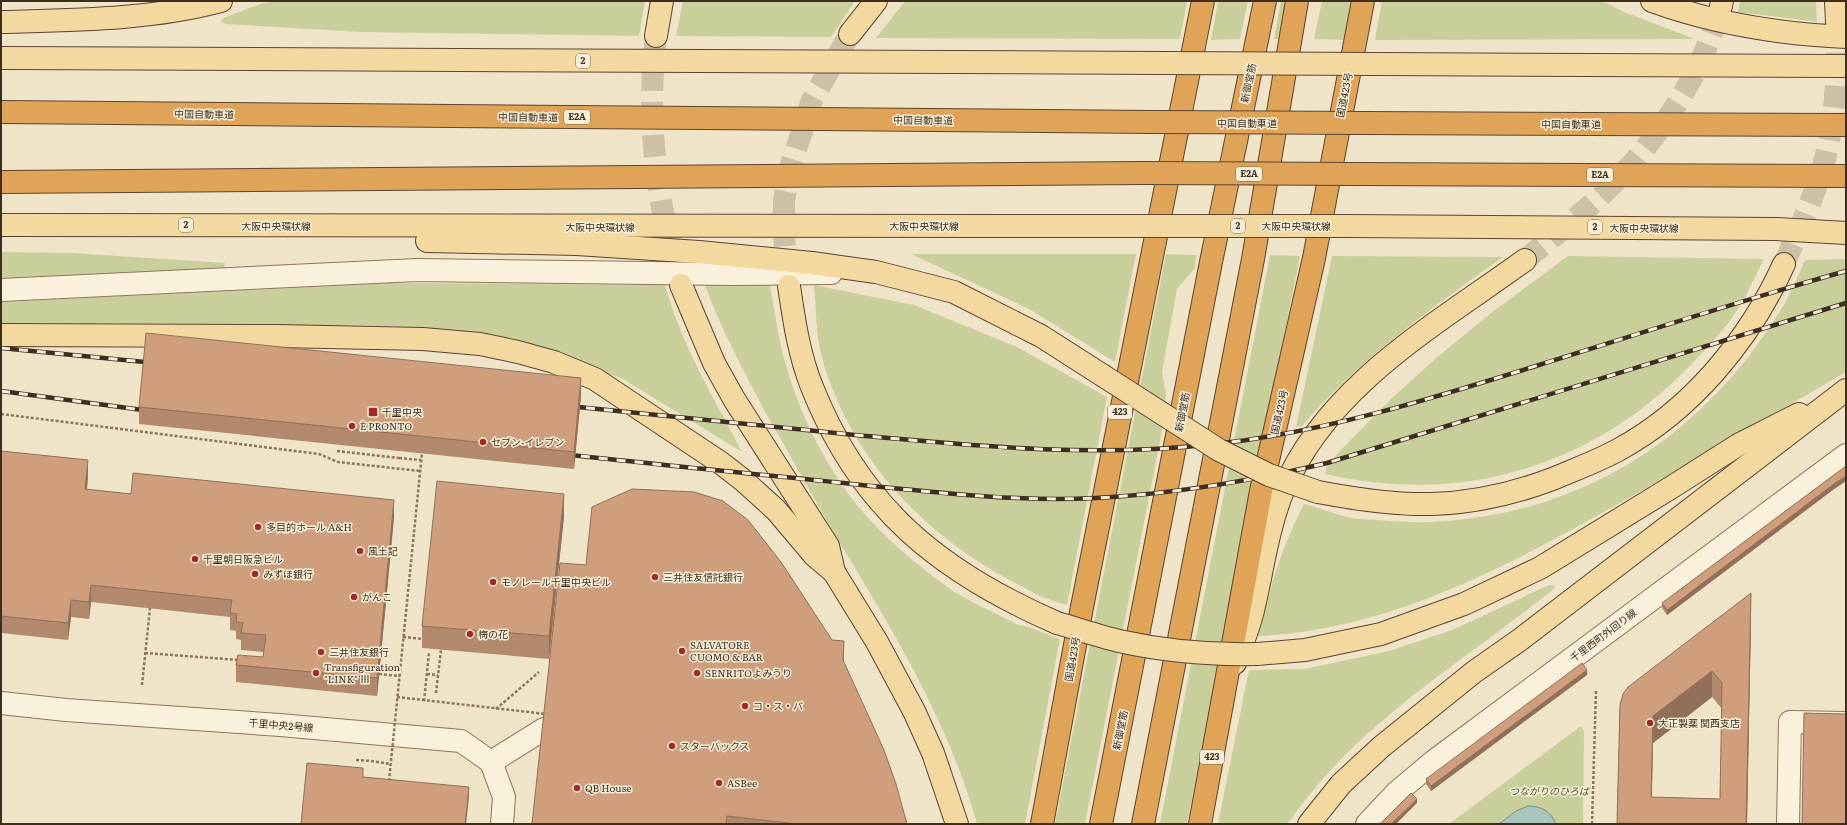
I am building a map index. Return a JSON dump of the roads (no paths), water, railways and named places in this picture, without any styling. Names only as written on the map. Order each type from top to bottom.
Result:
[{"type":"highway","name":"国道423号","points":[[1042,824],[1088,576],[1203,1]]},
{"type":"highway","name":"新御堂筋","points":[[1101,824],[1211,262],[1265,1]]},
{"type":"highway","points":[[1143,824],[1253,259],[1297,1]]},
{"type":"highway","name":"国道423号","points":[[1200,824],[1261,492],[1314,258],[1363,1]]},
{"type":"highway","name":"中国自動車道","points":[[1,112],[1153,122],[1846,125]]},
{"type":"highway","name":"E2A","points":[[1,182],[1143,174],[1846,176]]},
{"type":"main road","points":[[1,22],[145,15],[197,8],[221,1]]},
{"type":"main road","points":[[656,36],[662,1]]},
{"type":"main road","points":[[850,34],[876,1]]},
{"type":"main road","points":[[1652,1],[1694,15],[1750,27],[1807,35],[1840,20]]},
{"type":"main road","name":"2","points":[[1,58],[1846,66]]},
{"type":"main road","name":"大阪中央環状線","points":[[1,225],[1344,226],[1776,229],[1846,233]]},
{"type":"main road","points":[[371,226],[427,241],[577,244],[699,252],[812,263],[876,272],[954,292],[1041,336],[1219,450],[1268,475],[1318,492],[1387,502],[1432,504],[1475,500],[1536,486],[1619,450],[1669,415],[1716,370],[1742,338],[1766,302],[1784,264]]},
{"type":"main road","points":[[1225,690],[1249,627],[1268,543],[1282,492],[1299,457],[1309,441],[1326,420],[1382,365],[1428,328],[1525,260]]},
{"type":"main road","points":[[681,285],[714,363],[734,399],[828,546],[834,572]]},
{"type":"main road","points":[[789,286],[802,355],[812,386],[829,425],[863,482],[898,522],[950,565],[1016,604],[1057,623],[1119,641],[1151,647],[1209,653],[1257,654],[1304,650],[1381,634],[1464,604],[1540,568],[1738,445],[1845,391]]},
{"type":"main road","points":[[1,335],[278,336],[423,339],[480,344],[548,360],[596,378],[721,463],[744,481],[776,510],[814,555],[834,572],[877,642],[914,711],[933,753],[958,824]]},
{"type":"main road","points":[[1309,824],[1341,784],[1381,747],[1474,672],[1521,639],[1845,391]]},
{"type":"street","points":[[1,290],[417,270],[732,274],[876,272]]},
{"type":"street","name":"千里西町外回り線","points":[[1367,824],[1396,793],[1434,761],[1648,600],[1846,456]]},
{"type":"street","name":"千里中央2号線","points":[[1,703],[66,710],[280,725],[461,741],[490,762]]},
{"type":"street","points":[[502,824],[504,797],[490,762],[547,722]]},
{"type":"street","points":[[1788,824],[1790,722],[1846,723]]},
{"type":"water","points":[[1528,806],[1545,810],[1554,819],[1556,824],[1499,824],[1516,811]]},
{"type":"tunnel","points":[[1525,260],[1606,191],[1630,166],[1656,134],[1690,82],[1707,46],[1721,6]]},
{"type":"tunnel","points":[[1784,264],[1816,186],[1829,142],[1836,91],[1837,22]]},
{"type":"tunnel","points":[[788,279],[784,235],[784,200],[791,165],[812,100],[850,34]]},
{"type":"tunnel","points":[[656,36],[652,100],[655,162],[665,223],[681,285]]},
{"type":"railway","points":[[568,406],[855,435],[1035,449],[1125,450],[1215,444],[1256,439],[1298,431],[1379,412],[1846,271]]},
{"type":"railway","points":[[563,454],[973,496],[1065,499],[1124,496],[1183,490],[1270,476],[1327,463],[1846,303]]},
{"type":"railway","points":[[1,348],[155,363]]},
{"type":"railway","points":[[1,391],[150,411]]},
{"type":"place","name":"千里中央","points":[[373,412]]},
{"type":"place","name":"È PRONTO","points":[[352,426]]},
{"type":"place","name":"セブン-イレブン","points":[[483,442]]},
{"type":"place","name":"多目的ホール A&H","points":[[258,527]]},
{"type":"place","name":"風土記","points":[[360,551]]},
{"type":"place","name":"千里朝日阪急ビル","points":[[195,559]]},
{"type":"place","name":"みずほ銀行","points":[[255,574]]},
{"type":"place","name":"三井住友信託銀行","points":[[655,577]]},
{"type":"place","name":"モノレール千里中央ビル","points":[[493,582]]},
{"type":"place","name":"がんこ","points":[[354,597]]},
{"type":"place","name":"梅の花","points":[[470,634]]},
{"type":"place","name":"SALVATORE CUOMO & BAR","points":[[682,651]]},
{"type":"place","name":"三井住友銀行","points":[[321,652]]},
{"type":"place","name":"Transfiguration \"LINK\" Ⅲ","points":[[316,673]]},
{"type":"place","name":"SENRITOよみうり","points":[[697,673]]},
{"type":"place","name":"コ・ス・パ","points":[[745,706]]},
{"type":"place","name":"大正製薬 関西支店","points":[[1650,723]]},
{"type":"place","name":"スターバックス","points":[[672,746]]},
{"type":"place","name":"ASBee","points":[[719,783]]},
{"type":"place","name":"QB House","points":[[577,788]]},
{"type":"park label","name":"つながりのひろば","points":[[1549,791]]}]
